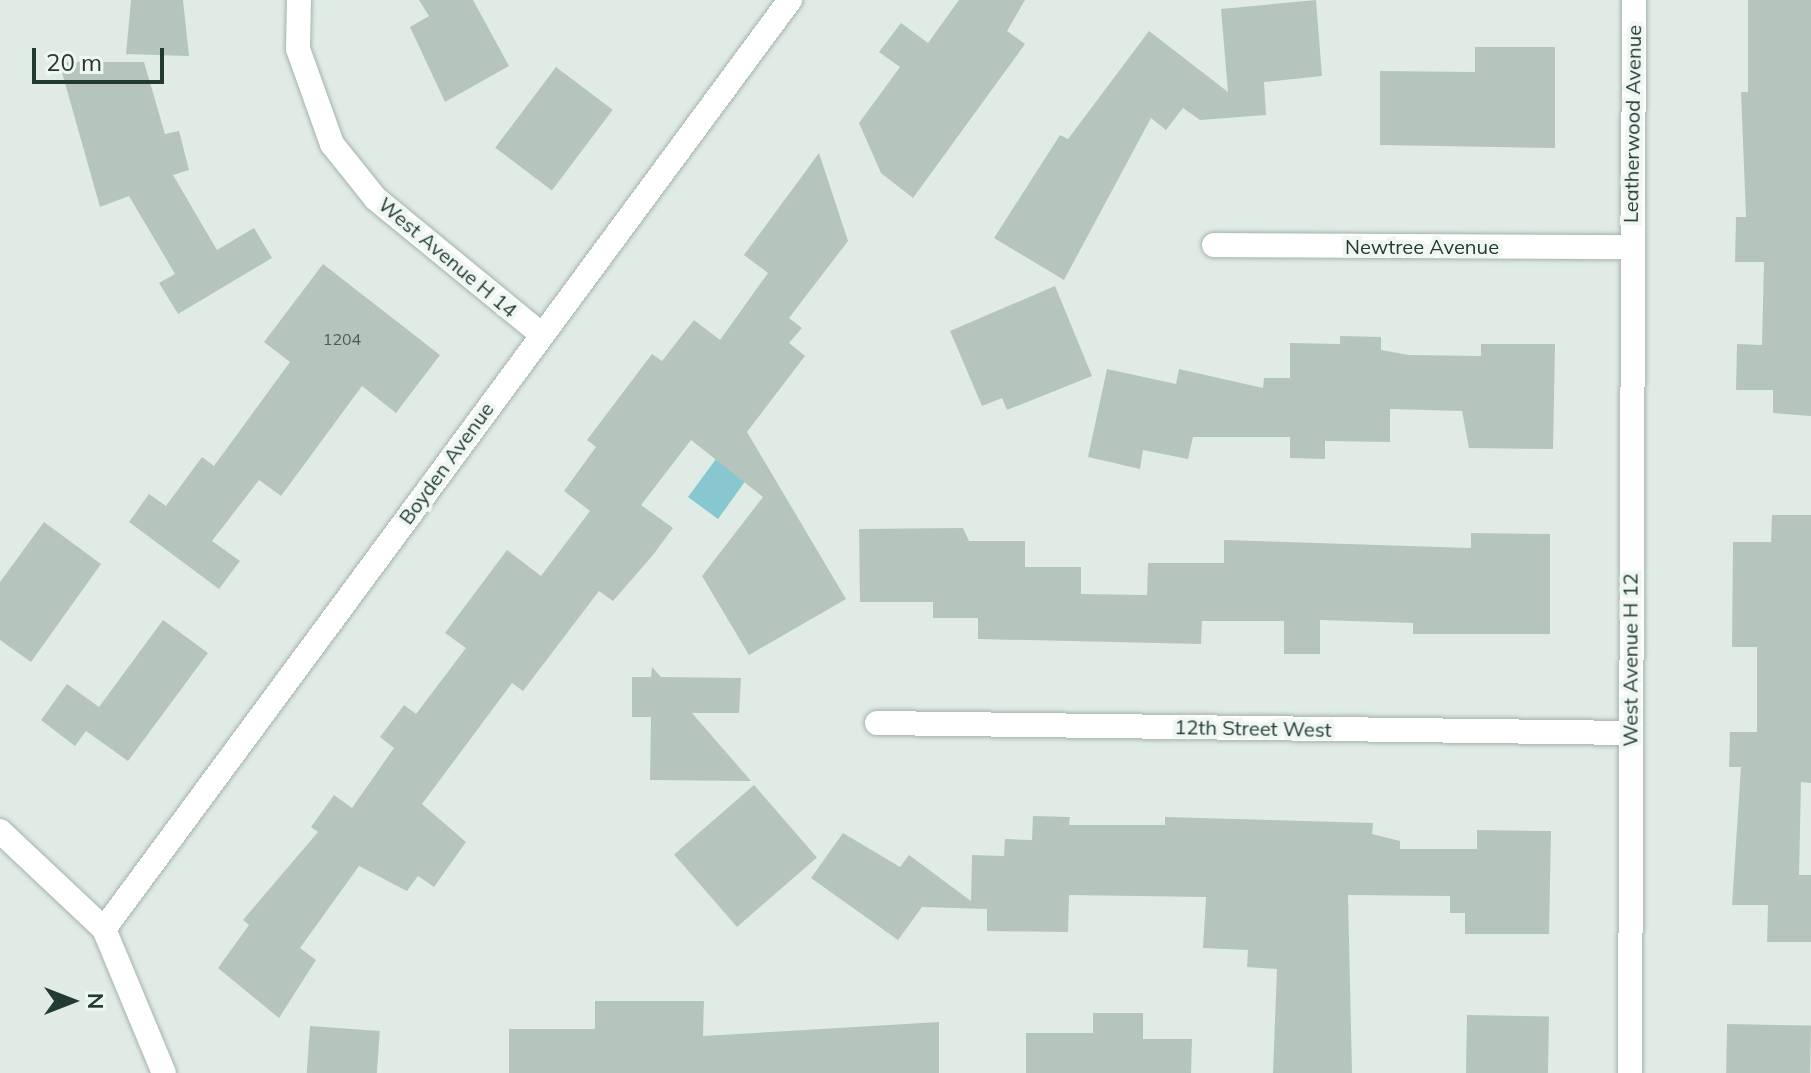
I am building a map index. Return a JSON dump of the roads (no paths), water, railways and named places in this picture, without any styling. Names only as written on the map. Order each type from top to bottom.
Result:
[{"type":"street","name":"West Avenue H 14","points":[[299,0],[298,49],[332,144],[376,199],[541,334]]},
{"type":"street","name":"Boyden Avenue","points":[[104,929],[790,0]]},
{"type":"street","name":"Leatherwood Avenue","points":[[1630,247],[1634,0]]},
{"type":"street","name":"Newtree Avenue","points":[[1214,245],[1630,247]]},
{"type":"street","name":"West Avenue H 12","points":[[1630,247],[1630,1073]]},
{"type":"street","name":"12th Street West","points":[[877,723],[1629,733]]},
{"type":"street","points":[[0,831],[104,929],[164,1073]]},
{"type":"water","points":[[719,455],[759,462],[718,519],[688,497]]}]
